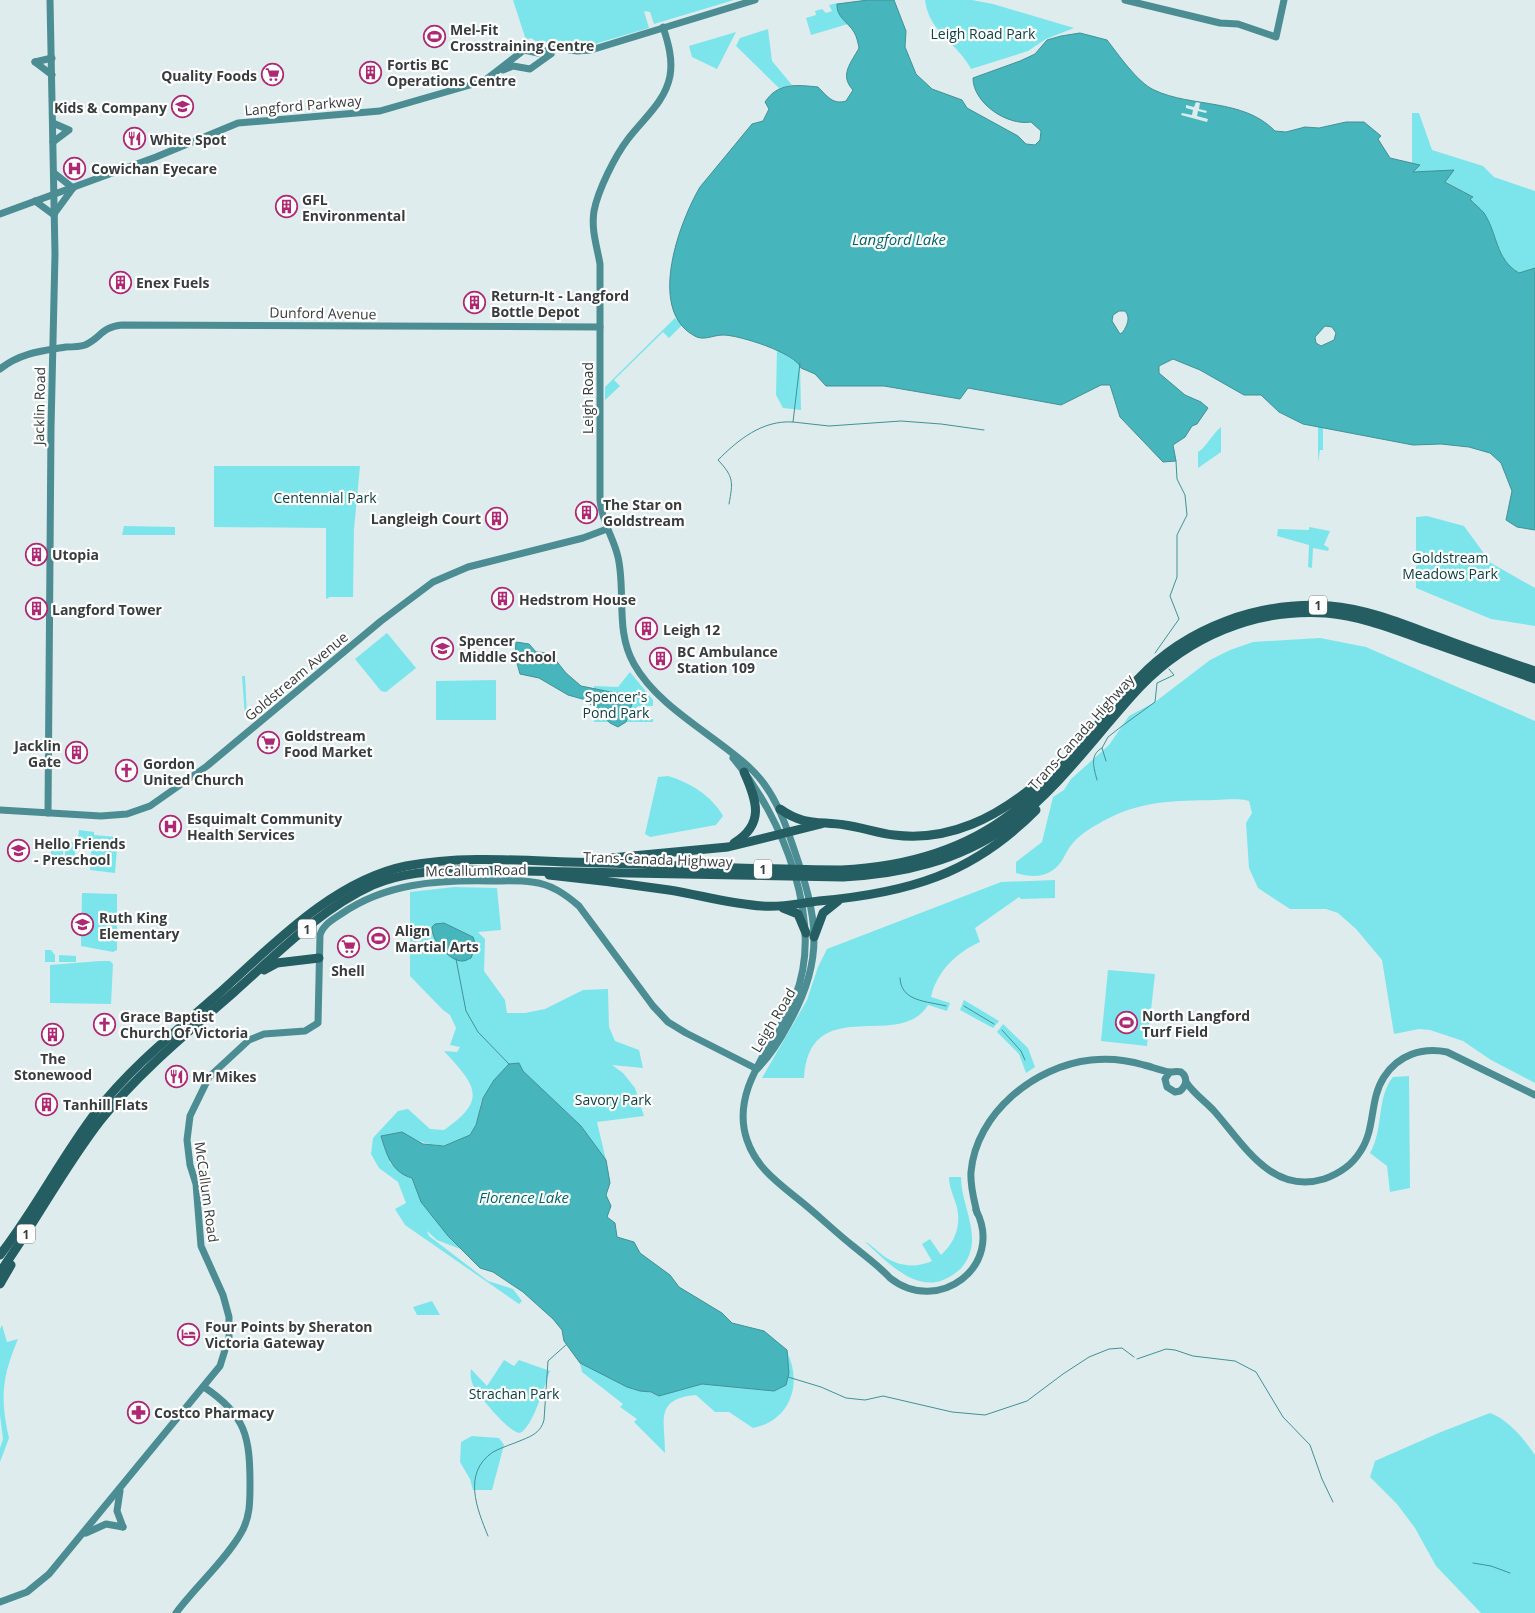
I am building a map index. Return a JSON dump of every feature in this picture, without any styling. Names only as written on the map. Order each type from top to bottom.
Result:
[{"type":"highway","name":"Trans-Canada Highway","points":[[0,1255],[77,1138],[105,1101],[168,1038],[290,932],[332,899],[355,884],[385,872],[403,866],[441,861],[532,861],[808,870],[867,869],[890,866],[935,854],[976,836],[1017,809],[1058,775],[1139,678],[1169,652],[1220,622],[1268,608],[1311,605],[1351,609],[1404,624],[1535,671]]},
{"type":"highway","name":"Trans-Canada Highway","points":[[0,1272],[100,1121],[137,1079],[276,954],[316,921],[354,895],[397,877],[417,872],[462,870],[842,877],[899,872],[950,857],[992,836],[1024,813],[1140,686],[1161,667],[1211,634],[1257,618],[1305,613],[1348,616],[1388,627],[1535,679]]},
{"type":"highway","points":[[728,847],[744,837],[755,817],[754,795],[744,772]]},
{"type":"highway","points":[[780,809],[800,821],[821,824],[846,825],[907,836],[951,833],[989,817],[1058,775]]},
{"type":"highway","points":[[772,906],[848,899],[906,888],[931,880],[976,859],[1026,819],[1058,775]]},
{"type":"highway","points":[[441,861],[467,857],[621,857],[728,847],[821,824]]},
{"type":"highway","points":[[462,870],[589,879],[772,906],[798,914],[810,935],[828,906],[848,899]]},
{"type":"highway","points":[[170,1048],[193,1032],[266,969],[277,963],[319,958]]},
{"type":"highway","points":[[0,1246],[24,1215],[71,1140],[86,1120],[105,1101]]},
{"type":"highway","points":[[0,1284],[38,1224],[51,1196]]},
{"type":"street","name":"Jacklin Road","points":[[48,813],[54,215],[50,0]]},
{"type":"street","points":[[566,49],[544,57],[530,68],[522,68],[518,62],[519,55],[524,50],[542,52],[557,48],[591,50],[755,0]]},
{"type":"street","points":[[1125,0],[1220,23],[1238,24],[1276,37],[1285,2]]},
{"type":"street","name":"Leigh Road","points":[[663,27],[669,45],[671,66],[665,92],[619,153],[600,192],[594,210],[593,236],[600,264],[600,500],[602,518],[618,556],[624,633],[633,664],[650,687],[749,767],[771,794],[780,809],[808,890],[806,902],[812,969],[804,995],[770,1056],[757,1069],[744,1103],[742,1115],[746,1140],[758,1163],[771,1178],[886,1273],[903,1283],[920,1288],[940,1286],[959,1277],[972,1262],[979,1246],[980,1228],[971,1182],[976,1150],[992,1120],[1021,1089],[1052,1070],[1085,1061],[1123,1060],[1170,1072]]},
{"type":"street","points":[[532,51],[536,57],[535,64]]},
{"type":"street","name":"Langford Parkway","points":[[0,214],[73,188],[238,123],[380,111],[484,82],[519,55]]},
{"type":"street","points":[[52,58],[35,62],[52,75]]},
{"type":"street","name":"Langford Parkway","points":[[498,72],[514,66],[522,68]]},
{"type":"street","points":[[53,123],[69,130],[53,142]]},
{"type":"street","points":[[35,201],[54,215],[73,188],[54,174]]},
{"type":"street","name":"Dunford Avenue","points":[[0,370],[22,355],[35,351],[86,344],[107,329],[122,326],[600,327]]},
{"type":"street","name":"Goldstream Avenue","points":[[0,810],[101,816],[127,814],[150,806],[200,771],[387,616],[432,582],[468,568],[583,538],[607,529]]},
{"type":"street","name":"Leigh Road","points":[[723,747],[744,772],[769,810],[798,890],[806,902]]},
{"type":"street","name":"McCallum Road","points":[[0,1602],[36,1586],[120,1490],[204,1387],[224,1357],[230,1328],[223,1295],[201,1246],[196,1184],[190,1165],[187,1140],[190,1116],[209,1077],[249,1040],[264,1034],[304,1031],[318,1023],[320,935],[326,925],[349,908],[378,894],[396,888],[431,882],[532,882],[553,887],[578,906],[653,1006],[668,1022],[757,1069]]},
{"type":"street","points":[[1165,1079],[1170,1072],[1182,1073],[1196,1095],[1211,1108],[1261,1166],[1277,1176],[1304,1182],[1330,1177],[1346,1167],[1359,1155],[1369,1134],[1376,1093],[1384,1077],[1396,1062],[1415,1052],[1432,1050],[1454,1054],[1535,1095]]},
{"type":"street","points":[[1155,1068],[1165,1079],[1169,1089],[1175,1092],[1180,1090],[1196,1095]]},
{"type":"street","points":[[1180,1090],[1186,1082]]},
{"type":"street","points":[[176,1613],[238,1539],[246,1523],[250,1507],[250,1453],[246,1436],[231,1410],[204,1387]]},
{"type":"street","points":[[80,1537],[102,1525],[116,1524],[123,1527],[116,1511],[120,1490]]},
{"type":"green space","points":[[513,0],[734,0],[654,24],[650,12],[644,11],[649,28],[581,48],[564,42],[547,45],[531,38],[526,40]]},
{"type":"green space","name":"Leigh Road Park","points":[[925,0],[972,0],[993,4],[1074,28],[1046,39],[1028,51],[971,69],[932,21]]},
{"type":"green space","points":[[837,3],[842,18],[848,24],[811,35],[806,18],[816,15],[815,11],[822,9],[826,13],[832,11],[829,5]]},
{"type":"green space","points":[[768,29],[772,61],[792,85],[779,88],[736,46],[740,38]]},
{"type":"green space","points":[[736,32],[717,69],[692,57],[689,46]]},
{"type":"green space","points":[[1412,113],[1419,113],[1432,150],[1483,166],[1494,177],[1535,191],[1535,268],[1519,273],[1505,261],[1489,221],[1470,199],[1473,197],[1445,181],[1453,171],[1412,173]]},
{"type":"green space","points":[[675,318],[682,325],[669,338],[663,332],[614,380],[620,386],[605,400],[605,387]]},
{"type":"green space","points":[[777,349],[800,363],[801,410],[783,408],[776,395]]},
{"type":"green space","points":[[1221,427],[1221,452],[1198,468],[1198,452]]},
{"type":"green space","points":[[1318,427],[1323,428],[1323,450],[1320,450],[1318,462]]},
{"type":"green space","name":"Centennial Park","points":[[214,466],[360,466],[354,529],[353,597],[330,597],[326,599],[326,528],[214,527]]},
{"type":"green space","name":"Goldstream Meadows Park","points":[[1427,516],[1464,526],[1491,563],[1535,588],[1535,626],[1491,619],[1416,588],[1416,517]]},
{"type":"green space","points":[[124,526],[175,527],[175,535],[122,535]]},
{"type":"green space","points":[[1309,527],[1330,531],[1324,545],[1329,548],[1328,551],[1313,548],[1312,568],[1308,567],[1309,545],[1277,536],[1278,529],[1309,530]]},
{"type":"green space","points":[[387,633],[416,668],[386,692],[381,691],[355,659]]},
{"type":"green space","points":[[1320,638],[1366,647],[1535,721],[1535,1083],[1491,1060],[1463,1041],[1430,1030],[1419,1029],[1394,1034],[1382,960],[1356,929],[1338,913],[1326,909],[1290,909],[1258,888],[1249,868],[1246,823],[1252,813],[1249,801],[1232,799],[1173,801],[1134,808],[1107,819],[1076,839],[1061,862],[1046,874],[1029,876],[1016,873],[1016,862],[1042,842],[1053,797],[1064,790],[1071,779],[1109,745],[1129,716],[1155,702],[1210,660],[1230,650],[1253,642]]},
{"type":"green space","name":"Spencer's Pond Park","points":[[630,672],[653,700],[653,706],[638,706],[631,719],[653,719],[653,722],[594,722],[594,686],[618,687]]},
{"type":"green space","points":[[242,676],[245,676],[247,716],[245,718]]},
{"type":"green space","points":[[496,680],[496,720],[436,720],[436,681]]},
{"type":"green space","points":[[668,776],[692,786],[713,802],[723,816],[716,825],[650,837],[645,834],[658,777]]},
{"type":"green space","points":[[79,830],[94,832],[94,835],[118,837],[115,873],[90,870],[92,843],[78,840]]},
{"type":"green space","points":[[65,842],[75,842],[75,858],[65,858]]},
{"type":"green space","points":[[51,845],[63,845],[63,861],[51,861]]},
{"type":"green space","points":[[1055,880],[1055,898],[1021,899],[1019,897],[975,928],[980,942],[963,951],[949,964],[934,988],[931,997],[950,1003],[947,1011],[928,1005],[915,1018],[898,1024],[838,1029],[822,1036],[810,1052],[804,1078],[762,1078],[807,1000],[818,967],[827,949],[1001,882]]},
{"type":"green space","name":"Savory Park","points":[[454,887],[497,888],[501,930],[478,932],[485,939],[484,971],[505,1000],[507,1013],[525,1013],[545,1009],[583,990],[608,989],[609,1027],[615,1041],[639,1050],[643,1068],[612,1065],[623,1073],[635,1088],[644,1116],[597,1122],[606,1160],[581,1126],[523,1071],[519,1063],[482,1099],[476,1125],[464,1139],[447,1145],[437,1145],[428,1144],[411,1137],[389,1162],[401,1173],[412,1178],[421,1202],[460,1249],[437,1240],[427,1231],[429,1236],[488,1281],[513,1289],[522,1301],[519,1304],[405,1225],[395,1209],[406,1203],[398,1182],[379,1168],[371,1154],[373,1138],[398,1111],[408,1109],[430,1129],[444,1130],[458,1119],[472,1100],[469,1083],[444,1051],[457,1052],[460,1047],[450,1045],[456,1028],[450,1015],[410,976],[410,892]]},
{"type":"green space","points":[[82,893],[117,894],[117,950],[113,952],[81,946]]},
{"type":"green space","points":[[45,950],[51,950],[55,955],[55,962],[45,962]]},
{"type":"green space","points":[[59,955],[76,956],[76,962],[59,962]]},
{"type":"green space","points":[[110,961],[113,964],[111,1004],[50,1003],[50,965]]},
{"type":"green space","name":"North Langford Turf Field","points":[[1108,970],[1155,974],[1147,1046],[1101,1041]]},
{"type":"green space","points":[[964,1000],[999,1021],[993,1028],[960,1010]]},
{"type":"green space","points":[[1003,1024],[1028,1048],[1035,1067],[1026,1073],[1019,1054],[997,1032]]},
{"type":"green space","points":[[1409,1076],[1410,1188],[1390,1192],[1387,1166],[1370,1153],[1377,1134],[1384,1094],[1388,1085],[1393,1077]]},
{"type":"green space","points":[[949,1177],[961,1177],[972,1234],[970,1252],[967,1260],[958,1271],[941,1281],[917,1280],[895,1268],[865,1242],[892,1261],[905,1265],[918,1265],[932,1261],[922,1244],[930,1239],[941,1255],[951,1244],[958,1225],[958,1211],[950,1187]]},
{"type":"green space","points":[[432,1301],[440,1315],[417,1315],[413,1307]]},
{"type":"green space","points":[[2,1325],[7,1342],[18,1339],[4,1387],[4,1411],[9,1438],[0,1462],[0,1448],[3,1439],[0,1415],[0,1329]]},
{"type":"green space","points":[[787,1352],[794,1376],[793,1388],[790,1399],[776,1418],[766,1424],[753,1428],[729,1412],[715,1412],[696,1395],[683,1397],[673,1401],[665,1413],[665,1453],[634,1422],[637,1419],[620,1407],[623,1404],[582,1372],[580,1363],[623,1385],[659,1396],[702,1384],[774,1391],[787,1362]]},
{"type":"green space","name":"Strachan Park","points":[[504,1360],[514,1366],[519,1360],[550,1371],[534,1415],[520,1433],[509,1427],[494,1413],[476,1390],[471,1379],[471,1369],[487,1386]]},
{"type":"green space","points":[[1490,1413],[1510,1425],[1535,1455],[1535,1613],[1481,1613],[1436,1566],[1415,1528],[1397,1504],[1370,1477],[1375,1461]]},
{"type":"green space","points":[[472,1436],[499,1438],[504,1445],[492,1490],[473,1490],[470,1479],[460,1462],[461,1442]]},
{"type":"water","name":"Langford Lake","points":[[868,0],[894,0],[906,31],[905,47],[916,74],[932,89],[962,100],[967,108],[1018,136],[1026,144],[1035,145],[1040,140],[1041,131],[1031,122],[1012,120],[993,111],[979,96],[973,78],[1035,54],[1047,40],[1080,33],[1107,40],[1141,81],[1154,90],[1169,96],[1233,108],[1248,113],[1275,131],[1286,132],[1305,127],[1319,128],[1346,122],[1364,122],[1381,136],[1378,139],[1390,158],[1420,165],[1413,172],[1454,170],[1445,182],[1473,197],[1470,199],[1489,221],[1505,261],[1519,273],[1535,268],[1535,530],[1517,527],[1506,520],[1512,491],[1501,463],[1490,453],[1469,447],[1441,444],[1413,445],[1303,424],[1279,412],[1261,395],[1244,395],[1200,370],[1173,359],[1159,366],[1159,373],[1185,395],[1201,402],[1208,408],[1185,437],[1173,445],[1176,461],[1163,462],[1120,417],[1110,385],[1101,385],[1061,405],[968,388],[960,399],[884,386],[826,386],[815,374],[801,368],[797,362],[789,357],[753,341],[723,335],[700,338],[693,335],[679,322],[672,305],[670,285],[677,242],[692,202],[700,187],[752,124],[763,121],[769,109],[765,102],[776,91],[788,86],[818,87],[834,101],[846,101],[853,90],[847,79],[848,69],[859,48],[852,28],[838,12],[837,4]],"holes":[[[1119,311],[1125,311],[1128,319],[1123,332],[1120,334],[1112,321],[1113,315]],[[1325,326],[1332,327],[1336,333],[1334,340],[1321,346],[1316,343],[1315,337]]]},
{"type":"water","points":[[516,642],[529,644],[536,652],[550,653],[566,673],[581,686],[631,696],[633,701],[626,722],[618,727],[610,723],[586,700],[568,695],[539,678],[520,674],[515,656]]},
{"type":"water","points":[[444,923],[473,937],[476,945],[471,958],[464,961],[453,958],[438,944],[432,927],[435,924]]},
{"type":"water","name":"Florence Lake","points":[[519,1063],[523,1071],[581,1126],[606,1160],[610,1183],[606,1195],[611,1206],[607,1217],[615,1223],[617,1237],[634,1242],[640,1253],[670,1275],[679,1287],[722,1313],[732,1323],[764,1331],[787,1350],[789,1373],[786,1385],[774,1391],[702,1384],[659,1396],[651,1392],[627,1387],[580,1363],[564,1341],[562,1330],[553,1319],[523,1292],[493,1272],[480,1268],[448,1236],[421,1202],[412,1178],[399,1172],[391,1162],[381,1136],[402,1132],[423,1144],[444,1146],[470,1135],[476,1125],[483,1098],[494,1080],[509,1064]]},
{"type":"pier","points":[[1196,102],[1200,103],[1199,109],[1207,111],[1206,113],[1198,111],[1197,116],[1208,119],[1207,122],[1181,115],[1182,113],[1192,115],[1193,110],[1186,108],[1186,105],[1194,107]]},
{"type":"waterway","points":[[729,504],[731,480],[727,471],[718,460],[751,433],[771,424],[793,422],[800,363]]},
{"type":"waterway","points":[[793,422],[829,426],[901,421],[984,430]]},
{"type":"waterway","points":[[1155,653],[1179,619],[1170,596],[1177,577],[1177,535],[1187,515],[1185,495],[1177,479],[1176,461]]},
{"type":"waterway","points":[[1106,761],[1102,748],[1108,737],[1155,702],[1157,683],[1174,675],[1169,669]]},
{"type":"waterway","points":[[1097,780],[1094,758],[1095,754],[1102,748]]},
{"type":"waterway","points":[[456,959],[466,1011],[478,1032],[509,1064]]},
{"type":"waterway","points":[[900,978],[901,986],[910,996],[946,1006]]},
{"type":"waterway","points":[[964,1006],[994,1024]]},
{"type":"waterway","points":[[1002,1030],[1021,1051],[1025,1060]]},
{"type":"waterway","points":[[488,1536],[475,1492],[478,1470],[483,1461],[493,1452],[529,1437],[541,1428],[544,1420],[548,1361],[567,1344]]},
{"type":"waterway","points":[[788,1377],[821,1387],[846,1398],[865,1400],[883,1396],[952,1412],[985,1415],[1027,1401],[1089,1357],[1109,1349],[1122,1348],[1134,1357]]},
{"type":"waterway","points":[[1137,1359],[1166,1349],[1193,1356],[1235,1361],[1256,1372],[1283,1417],[1310,1445],[1322,1479],[1333,1502]]},
{"type":"waterway","points":[[1473,1563],[1491,1566],[1510,1573]]},
{"type":"place","name":"Mel-Fit Crosstraining Centre","points":[[434,37]]},
{"type":"place","name":"Fortis BC Operations Centre","points":[[371,72]]},
{"type":"place","name":"Quality Foods","points":[[273,75]]},
{"type":"place","name":"Kids & Company","points":[[183,107]]},
{"type":"place","name":"White Spot","points":[[134,139]]},
{"type":"place","name":"Cowichan Eyecare","points":[[75,168]]},
{"type":"place","name":"GFL Environmental","points":[[286,207]]},
{"type":"place","name":"Enex Fuels","points":[[120,282]]},
{"type":"place","name":"Return-It - Langford Bottle Depot","points":[[475,303]]},
{"type":"place","name":"The Star on Goldstream","points":[[587,512]]},
{"type":"place","name":"Langleigh Court","points":[[497,518]]},
{"type":"place","name":"Utopia","points":[[36,554]]},
{"type":"place","name":"Hedstrom House","points":[[503,599]]},
{"type":"place","name":"Langford Tower","points":[[36,609]]},
{"type":"place","name":"Leigh 12","points":[[647,629]]},
{"type":"place","name":"Spencer Middle School","points":[[443,648]]},
{"type":"place","name":"BC Ambulance Station 109","points":[[661,659]]},
{"type":"place","name":"Goldstream Food Market","points":[[268,743]]},
{"type":"place","name":"Jacklin Gate","points":[[77,753]]},
{"type":"place","name":"Gordon United Church","points":[[127,771]]},
{"type":"place","name":"Esquimalt Community Health Services","points":[[171,826]]},
{"type":"place","name":"Hello Friends - Preschool","points":[[18,851]]},
{"type":"place","name":"Ruth King Elementary","points":[[83,925]]},
{"type":"place","name":"Align Martial Arts","points":[[379,938]]},
{"type":"place","name":"Shell","points":[[348,947]]},
{"type":"place","name":"North Langford Turf Field","points":[[1126,1023]]},
{"type":"place","name":"Grace Baptist Church Of Victoria","points":[[104,1024]]},
{"type":"place","name":"The Stonewood","points":[[53,1035]]},
{"type":"place","name":"Mr Mikes","points":[[176,1076]]},
{"type":"place","name":"Tanhill Flats","points":[[47,1104]]},
{"type":"place","name":"Four Points by Sheraton Victoria Gateway","points":[[189,1334]]},
{"type":"place","name":"Costco Pharmacy","points":[[138,1412]]}]
